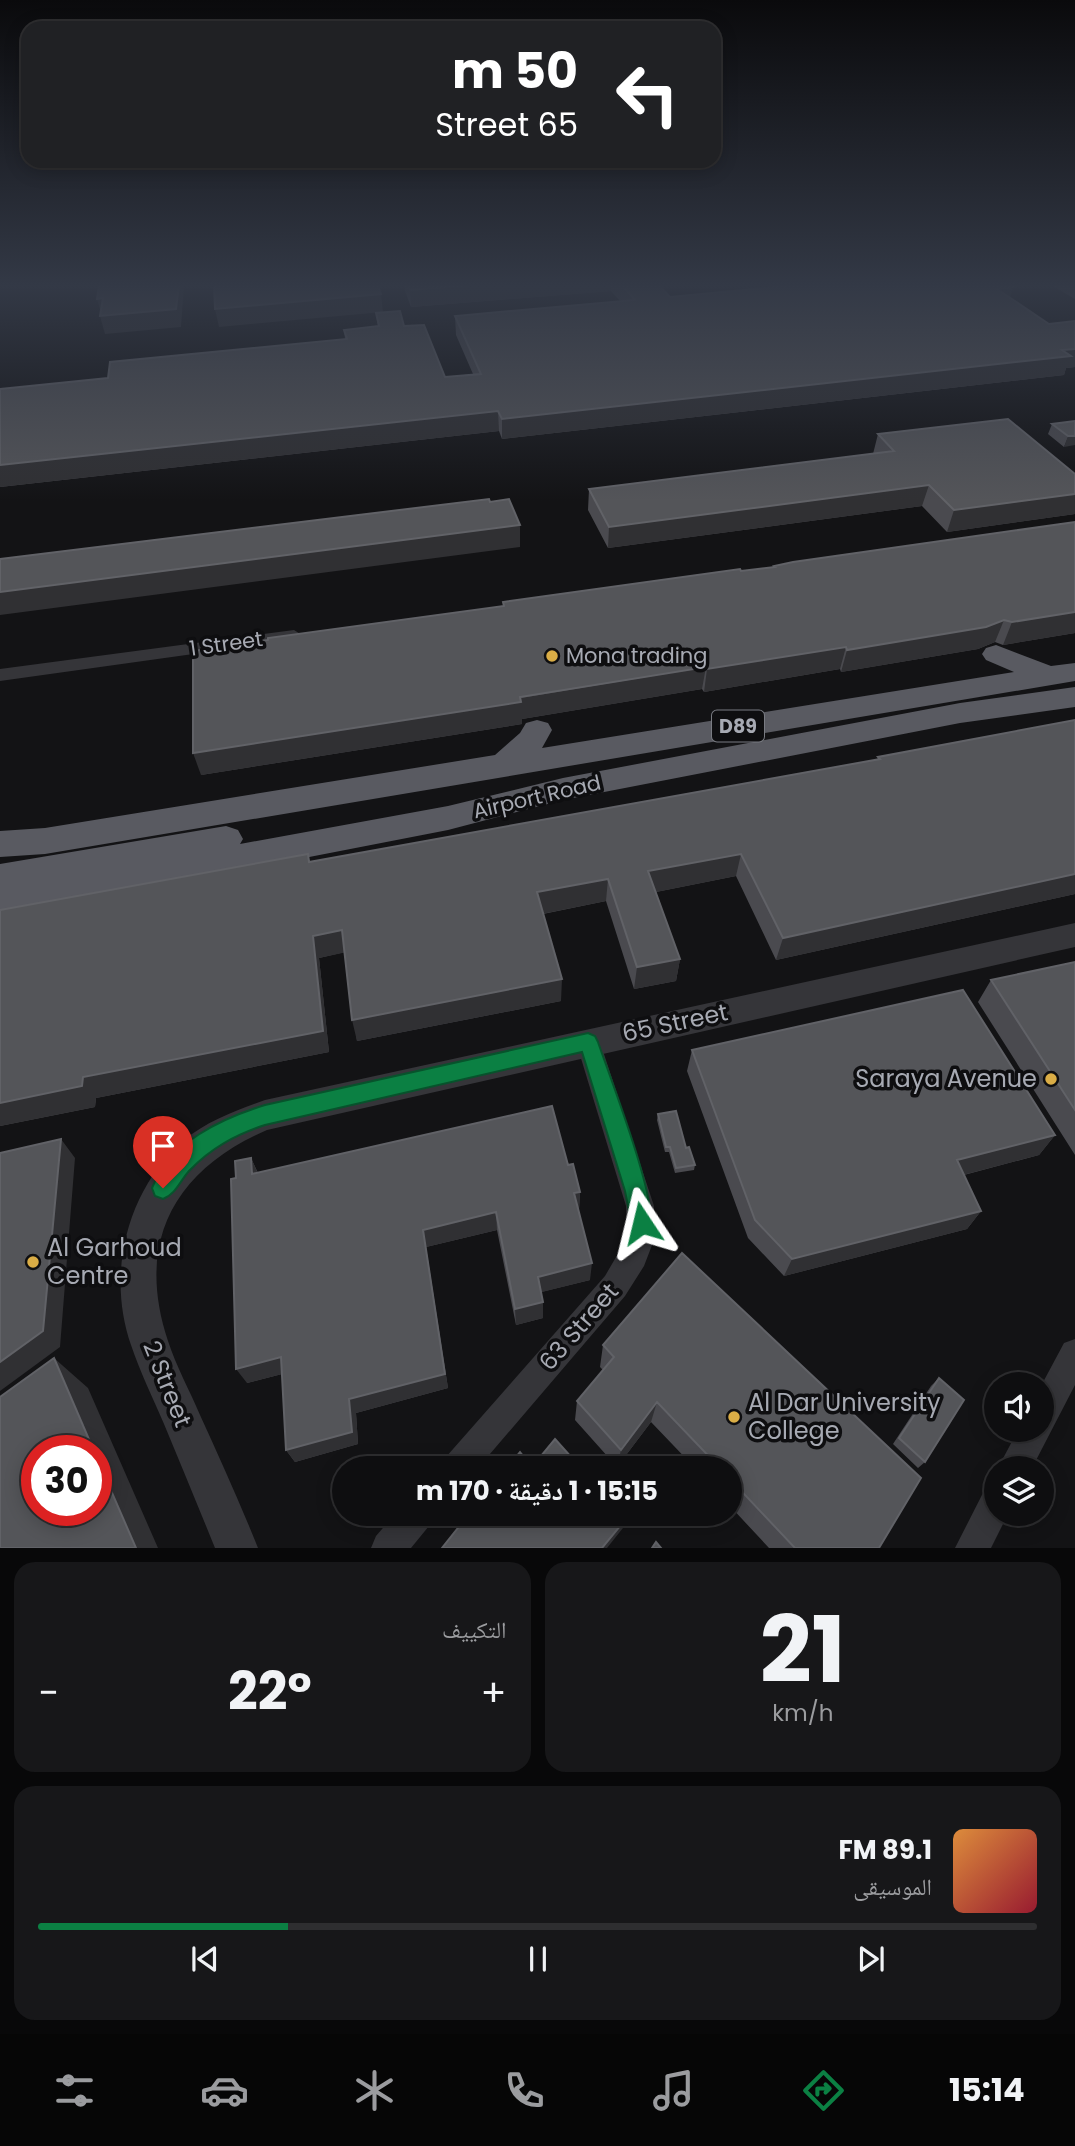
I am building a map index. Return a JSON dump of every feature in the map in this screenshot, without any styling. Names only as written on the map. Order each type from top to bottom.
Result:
[{"type":"highway","points":[[996,654],[1063,674]]},
{"type":"highway","name":"Airport Road","points":[[0,844],[45,841],[1063,674]]},
{"type":"highway","name":"Airport Road","points":[[0,903],[448,818],[510,801],[936,718],[1075,697]]},
{"type":"highway","points":[[504,765],[533,739],[537,730]]},
{"type":"highway","points":[[0,878],[422,804],[464,800],[510,801]]},
{"type":"highway","points":[[0,852],[45,841]]},
{"type":"highway","points":[[44,895],[82,911]]},
{"type":"street","name":"1 Street","points":[[0,675],[317,632]]},
{"type":"street","name":"65 Street","points":[[150,1213],[163,1188],[180,1166],[205,1142],[234,1125],[265,1115],[1075,936]]},
{"type":"street","name":"63 Street","points":[[467,1456],[615,1286],[634,1256],[639,1240],[642,1223],[636,1191],[588,1042]]},
{"type":"street","name":"2 Street","points":[[150,1213],[139,1265],[142,1318],[172,1400],[237,1548]]},
{"type":"street","points":[[1054,1394],[1075,1354]]},
{"type":"street","points":[[388,1548],[407,1526]]},
{"type":"street","points":[[972,1548],[984,1526]]},
{"type":"building","points":[[159,357],[437,357],[445,377],[481,374],[473,357],[1060,357],[502,419],[498,411],[0,465],[0,389],[108,378],[110,362]]},
{"type":"building","points":[[1008,419],[1075,474],[1075,494],[954,510],[929,485],[609,527],[589,489],[894,451],[878,434]]},
{"type":"building","points":[[1075,421],[1075,436],[1068,436],[1052,424]]},
{"type":"building","points":[[489,499],[490,502],[509,499],[520,525],[0,592],[0,559]]},
{"type":"building","points":[[1075,522],[1075,612],[1012,622],[1004,620],[986,627],[847,650],[846,647],[707,669],[706,667],[520,697],[521,702],[193,753],[193,651],[268,638],[504,606],[503,602],[740,569],[775,567],[793,562]]},
{"type":"building","points":[[1075,720],[1075,874],[783,938],[741,854],[648,871],[680,959],[637,967],[608,879],[537,892],[562,979],[352,1020],[342,930],[313,936],[323,1031],[83,1077],[82,1086],[0,1103],[0,910],[308,854],[309,862],[880,759],[878,757]]},
{"type":"building","points":[[1075,962],[1075,1110],[991,980]]},
{"type":"building","points":[[963,990],[1055,1135],[957,1160],[981,1211],[792,1259],[755,1220],[692,1050]]},
{"type":"building","points":[[552,1106],[568,1165],[573,1164],[580,1192],[574,1193],[592,1263],[538,1277],[543,1302],[515,1309],[496,1212],[423,1230],[445,1374],[349,1399],[352,1432],[286,1450],[281,1357],[236,1369],[231,1179],[236,1178],[235,1161],[251,1158],[252,1174]]},
{"type":"building","points":[[676,1111],[686,1148],[689,1147],[695,1165],[676,1168],[670,1147],[666,1147],[658,1114]]},
{"type":"building","name":"Al Garhoud Centre","points":[[61,1139],[43,1331],[0,1362],[0,1153]]},
{"type":"building","name":"Al Dar University College","points":[[682,1253],[921,1478],[879,1548],[795,1548],[742,1492],[742,1456],[709,1456],[657,1402],[621,1450],[577,1401],[614,1357],[603,1345]]},
{"type":"building","points":[[54,1358],[87,1435],[21,1435],[21,1526],[112,1526],[112,1493],[136,1548],[0,1548],[0,1397]]},
{"type":"building","points":[[939,1378],[964,1400],[925,1462],[899,1438]]},
{"type":"building","points":[[555,1439],[570,1456],[541,1456]]},
{"type":"building","points":[[459,1526],[620,1526],[602,1548],[442,1548]]},
{"type":"place","name":"Mona trading","points":[[552,656]]},
{"type":"place","name":"Saraya Avenue","points":[[1051,1079]]},
{"type":"place","name":"Al Garhoud Centre","points":[[33,1262]]},
{"type":"place","name":"Al Dar University College","points":[[734,1417]]},
{"type":"route","points":[[163,1188],[180,1166],[205,1142],[234,1125],[265,1115],[588,1042],[636,1191],[642,1223]]}]
